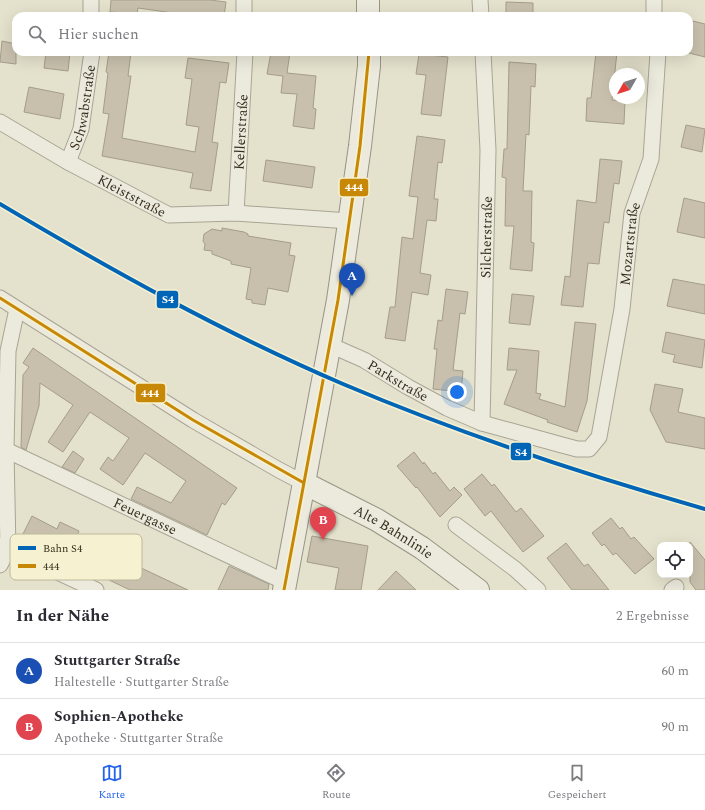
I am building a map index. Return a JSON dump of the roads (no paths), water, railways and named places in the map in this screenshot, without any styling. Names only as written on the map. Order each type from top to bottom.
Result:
[{"type":"street","points":[[91,0],[92,12]]},
{"type":"street","points":[[244,0],[244,12]]},
{"type":"street","points":[[368,0],[368,12]]},
{"type":"street","points":[[480,0],[481,12]]},
{"type":"street","points":[[654,0],[654,12]]},
{"type":"street","name":"Schwabstraße","points":[[68,162],[82,129],[91,56]]},
{"type":"street","name":"Kellerstraße","points":[[236,212],[245,56]]},
{"type":"street","points":[[284,586],[330,345],[349,221],[369,56]]},
{"type":"street","name":"Silcherstraße","points":[[482,423],[488,150],[483,56]]},
{"type":"street","name":"Mozartstraße","points":[[599,437],[622,309],[632,213],[651,159],[658,56]]},
{"type":"street","name":"Kleiststraße","points":[[0,122],[68,162],[169,215],[236,212],[349,221]]},
{"type":"street","points":[[0,298],[193,420],[304,483]]},
{"type":"street","points":[[0,565],[4,547],[8,351],[17,309]]},
{"type":"street","name":"Parkstraße","points":[[330,345],[364,360],[408,387],[447,408],[482,423],[577,449],[590,449],[599,437]]},
{"type":"street","name":"Feuergasse","points":[[6,450],[284,586]]},
{"type":"street","name":"Alte Bahnlinie","points":[[304,483],[377,520],[422,548],[478,590]]},
{"type":"street","points":[[456,525],[515,569],[538,590]]},
{"type":"street","points":[[75,580],[96,590]]},
{"type":"rail line","name":"S4","points":[[0,204],[168,300],[255,344],[343,384],[432,420],[522,452],[613,482],[705,509]]},
{"type":"place","name":"Stuttgarter Straße","points":[[352,296]]},
{"type":"place","name":"Sophien-Apotheke","points":[[323,540]]}]
